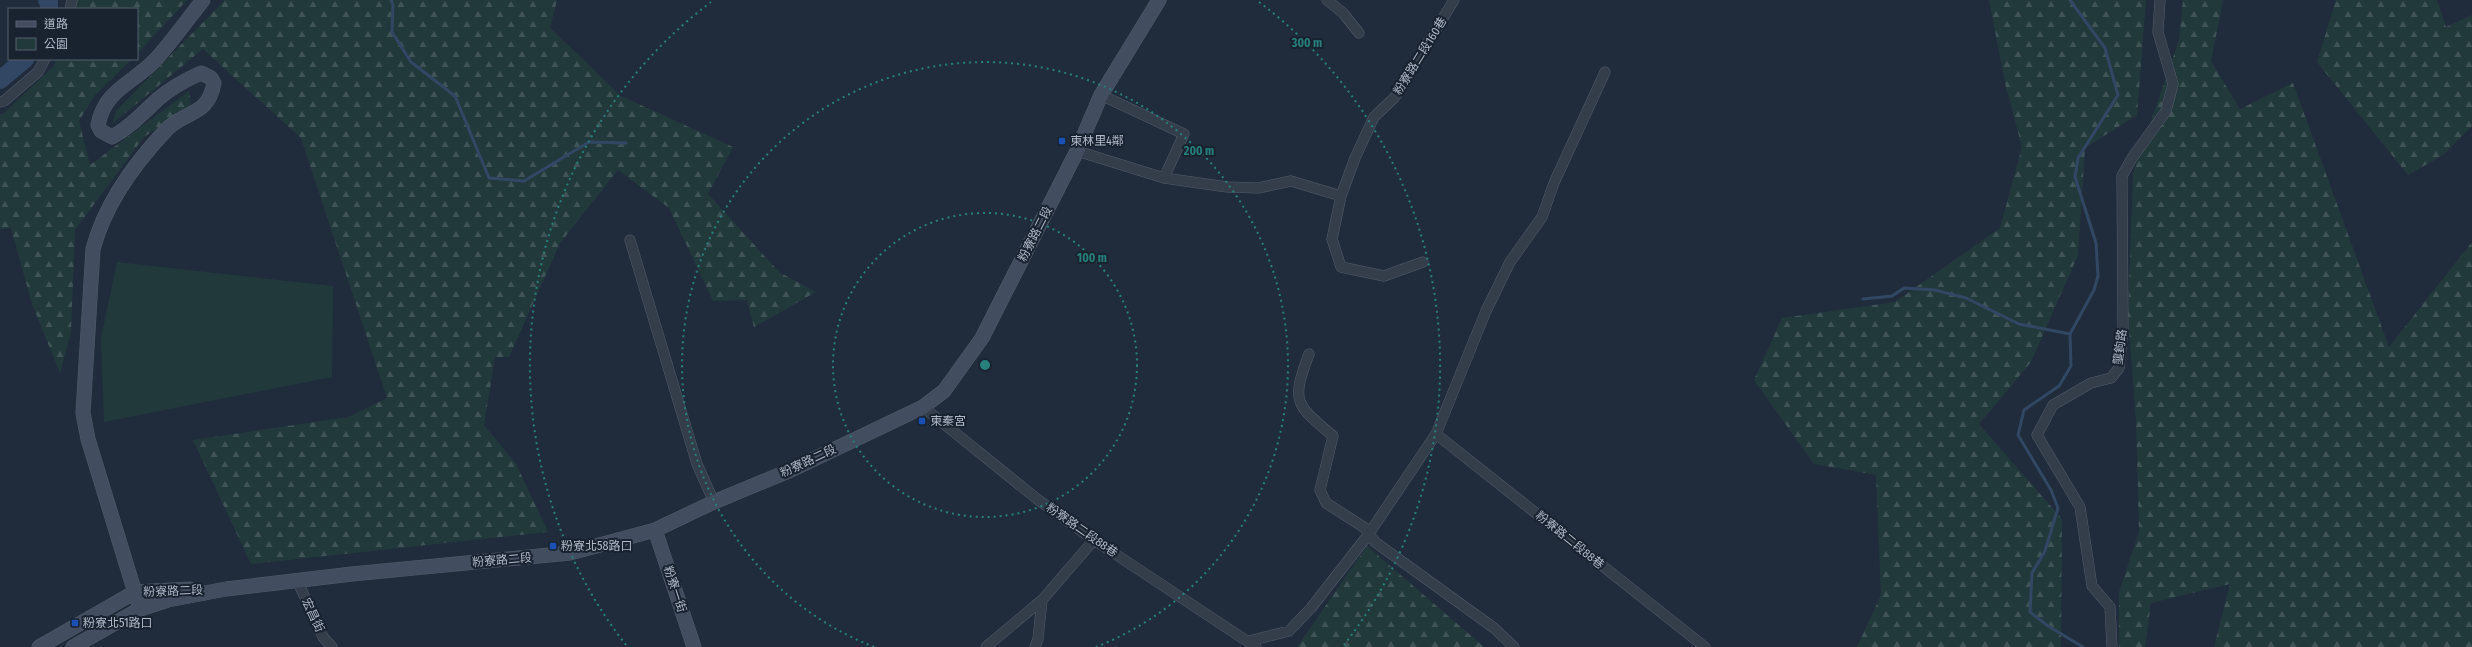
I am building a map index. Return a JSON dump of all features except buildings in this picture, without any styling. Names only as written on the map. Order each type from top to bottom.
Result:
[{"type":"main road","points":[[140,608],[88,439],[83,413],[93,248],[99,228],[119,189],[168,128],[197,112],[208,102],[214,83],[211,78],[201,73],[187,79],[158,99],[124,131],[112,137],[101,131],[98,125],[100,112],[106,100],[156,59],[203,0]]},
{"type":"main road","name":"粉寮路二段","points":[[73,647],[140,608],[168,600],[226,589],[297,580],[570,553],[655,530],[714,502],[791,470],[923,407],[944,391],[982,338],[1077,151],[1102,95],[1159,0]]},
{"type":"main road","name":"粉寮一街","points":[[655,530],[694,647]]},
{"type":"main road","name":"粉寮路二段","points":[[39,647],[135,592],[226,589]]},
{"type":"street","points":[[1327,0],[1343,13],[1359,33]]},
{"type":"street","name":"粉寮路二段160巷","points":[[1423,262],[1384,276],[1341,267],[1332,239],[1341,196],[1374,117],[1395,97],[1454,0]]},
{"type":"street","name":"壟鉤路","points":[[2112,647],[2110,607],[2092,586],[2080,506],[2037,435],[2053,405],[2091,383],[2111,378],[2119,368],[2123,329],[2122,176],[2132,158],[2166,111],[2173,84],[2158,32],[2160,0]]},
{"type":"street","points":[[0,102],[4,101],[38,72],[44,60]]},
{"type":"street","name":"粉寮路二段88巷","points":[[923,407],[1038,498],[1094,540],[1181,599],[1252,644],[1289,630],[1368,535],[1436,434],[1486,311],[1510,262],[1542,217],[1554,182],[1605,72]]},
{"type":"street","points":[[1102,95],[1184,134],[1164,178]]},
{"type":"street","points":[[1077,151],[1164,178],[1227,187],[1258,188],[1291,181],[1341,196]]},
{"type":"street","points":[[630,240],[697,464],[714,502]]},
{"type":"street","points":[[1308,354],[1298,383],[1297,394],[1308,415],[1333,436],[1320,490],[1326,503],[1365,528],[1368,535],[1375,542],[1494,628],[1514,647]]},
{"type":"street","name":"粉寮路二段88巷","points":[[1436,434],[1705,647]]},
{"type":"street","points":[[986,647],[1042,600],[1094,540]]},
{"type":"street","name":"宏昌街","points":[[297,580],[323,636],[332,647]]},
{"type":"street","points":[[1035,647],[1038,639],[1042,600]]},
{"type":"green space","points":[[77,0],[187,0],[138,53],[138,8],[74,8]]},
{"type":"green space","points":[[225,0],[557,0],[550,28],[621,96],[733,147],[708,194],[779,272],[816,292],[754,327],[747,300],[713,301],[669,208],[618,170],[560,243],[509,357],[495,357],[484,425],[516,464],[548,532],[251,564],[193,440],[348,417],[387,398],[301,138],[203,49],[113,123],[116,111]]},
{"type":"green space","points":[[1989,0],[2146,0],[2137,115],[2085,148],[2078,255],[2031,362],[1979,424],[2062,519],[2061,647],[1857,647],[1881,595],[1876,475],[1814,464],[1754,380],[1782,318],[1895,302],[2000,228],[2022,147],[2005,83]]},
{"type":"green space","points":[[2183,0],[2223,0],[2211,61],[2240,109],[2293,83],[2389,347],[2472,242],[2472,647],[2214,647],[2230,584],[2151,603],[2145,647],[2119,647],[2119,592],[2139,532],[2136,420],[2128,316],[2133,173],[2179,40]]},
{"type":"green space","points":[[2336,0],[2437,0],[2446,27],[2472,15],[2472,126],[2443,155],[2408,175],[2317,62]]},
{"type":"green space","points":[[56,60],[131,60],[95,95],[79,121],[90,165],[189,91],[191,105],[144,137],[75,230],[71,332],[60,373],[32,304],[11,228],[0,229],[0,114],[4,113],[54,66]]},
{"type":"green space","points":[[117,262],[333,286],[332,377],[104,422],[101,338]]},
{"type":"green space","points":[[1367,546],[1484,647],[1297,647]]},
{"type":"waterway","points":[[47,0],[49,3],[49,8]]},
{"type":"waterway","points":[[391,0],[393,5],[392,32],[411,62],[455,96],[489,178],[524,181],[589,142],[626,143]]},
{"type":"waterway","points":[[2070,0],[2105,48],[2118,95],[2078,158],[2075,177],[2096,243],[2098,276],[2094,290],[2070,334],[2071,366],[2059,386],[2024,410],[2018,435],[2051,490],[2058,508],[2045,551],[2032,573],[2030,612],[2048,626],[2083,647]]},
{"type":"waterway","points":[[0,80],[24,60]]},
{"type":"waterway","points":[[1863,299],[1892,296],[1904,288],[1935,290],[1966,298],[2019,324],[2070,334]]},
{"type":"place","name":"東林里4鄰","points":[[1062,141]]},
{"type":"place","name":"東秦宮","points":[[922,421]]},
{"type":"place","name":"粉寮北58路口","points":[[553,546]]},
{"type":"place","name":"粉寮北51路口","points":[[75,623]]}]
